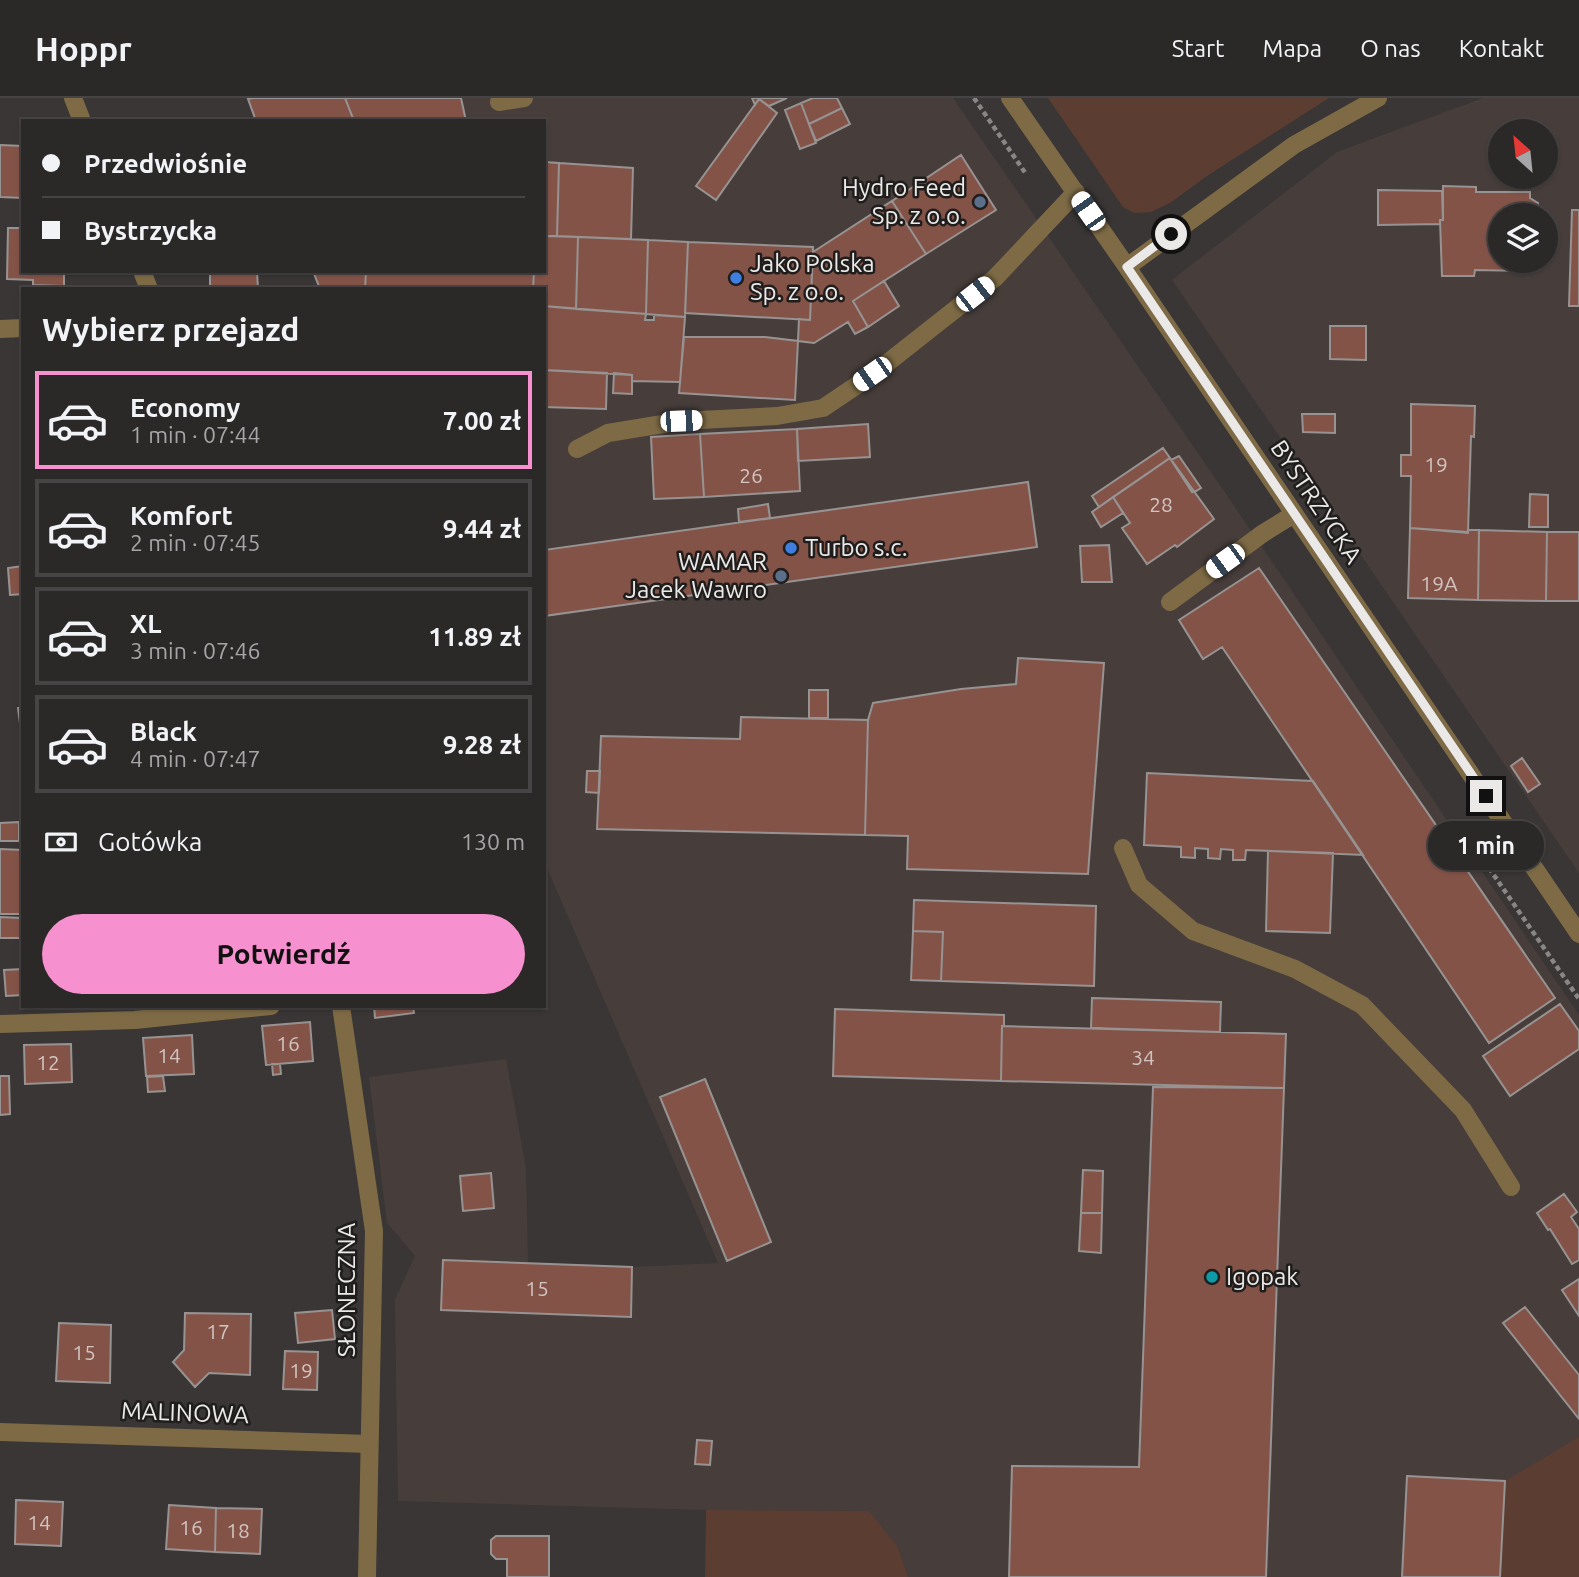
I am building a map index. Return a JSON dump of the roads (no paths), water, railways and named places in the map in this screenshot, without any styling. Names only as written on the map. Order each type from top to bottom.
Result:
[{"type":"street","points":[[73,98],[81,119]]},
{"type":"street","points":[[499,102],[524,98]]},
{"type":"street","name":"BYSTRZYCKA","points":[[1010,98],[1579,934]]},
{"type":"street","points":[[1127,267],[1294,145],[1378,98]]},
{"type":"street","points":[[577,449],[608,433],[681,421],[777,416],[823,408],[872,374],[995,278],[1076,192]]},
{"type":"street","points":[[0,329],[21,328]]},
{"type":"street","points":[[1170,602],[1294,513]]},
{"type":"street","points":[[1123,848],[1139,885],[1193,931],[1295,969],[1362,1004],[1463,1110],[1511,1187]]},
{"type":"street","points":[[0,1024],[135,1020],[252,1008]]},
{"type":"street","name":"SŁONECZNA","points":[[341,1008],[374,1231],[367,1577]]},
{"type":"street","name":"MALINOWA","points":[[0,1432],[369,1444]]},
{"type":"place","name":"Hydro Feed Sp. z o.o.","points":[[980,202]]},
{"type":"place","name":"Jako Polska Sp. z o.o.","points":[[736,278]]},
{"type":"place","name":"Turbo s.c.","points":[[791,548]]},
{"type":"place","name":"WAMAR Jacek Wawro","points":[[781,576]]},
{"type":"place","name":"Igopak","points":[[1212,1277]]}]
